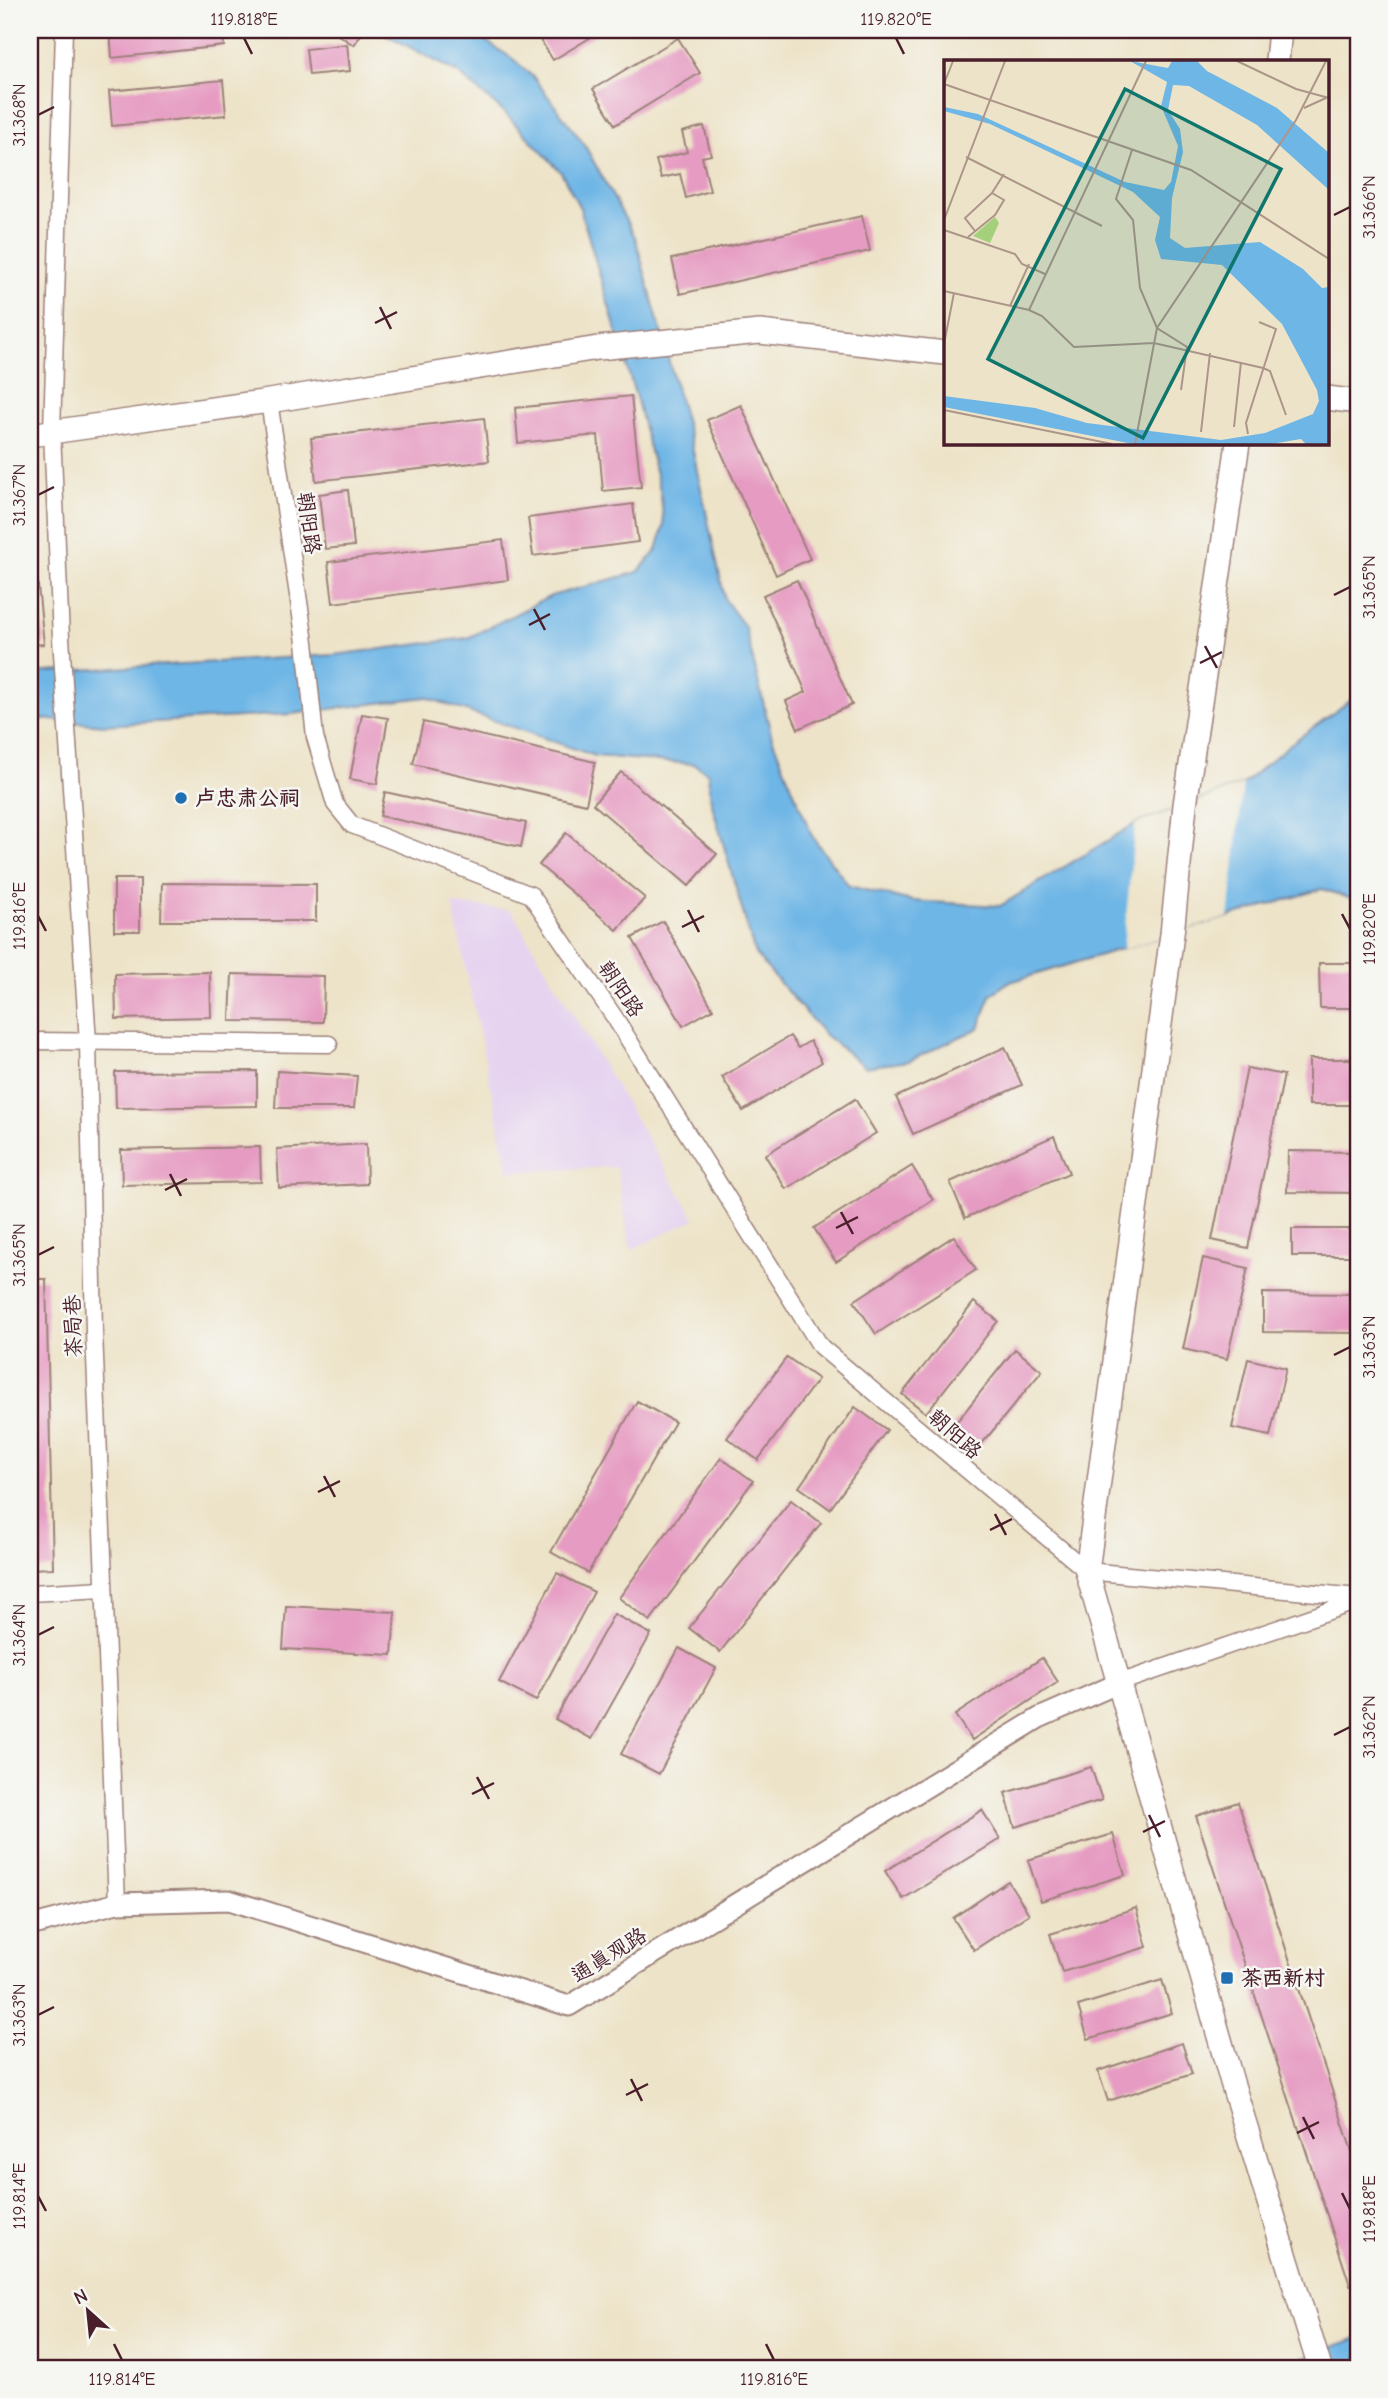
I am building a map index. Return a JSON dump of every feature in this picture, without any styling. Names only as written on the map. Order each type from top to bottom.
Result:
[{"type":"main road","points":[[1277,60],[1280,30]]},
{"type":"main road","points":[[41,433],[269,401],[598,348],[760,332],[944,353]]},
{"type":"main road","points":[[1328,398],[1358,402]]},
{"type":"main road","points":[[1238,444],[1185,806],[1172,934],[1087,1571],[1232,2082],[1320,2368]]},
{"type":"street","points":[[41,433],[64,30]]},
{"type":"street","name":"朝阳路","points":[[269,401],[305,642],[313,721],[335,804],[352,825],[531,895],[615,1017],[821,1347],[1087,1571]]},
{"type":"street","name":"茶局巷","points":[[41,433],[61,638],[88,1042],[104,1589],[117,1903]]},
{"type":"street","points":[[30,1041],[329,1044]]},
{"type":"street","points":[[1087,1571],[1358,1599]]},
{"type":"street","points":[[30,1592],[104,1589]]},
{"type":"street","points":[[1119,1683],[1358,1599]]},
{"type":"street","name":"通真观路","points":[[30,1926],[117,1903],[229,1900],[569,2006],[1039,1718],[1119,1683]]},
{"type":"shaded area","points":[[452,904],[511,910],[695,1219],[631,1250],[616,1167],[509,1172]]},
{"type":"water","points":[[378,30],[466,30],[481,38],[513,59],[534,78],[584,144],[635,237],[691,442],[725,600],[745,627],[772,738],[812,836],[849,886],[912,901],[1000,906],[1135,824],[1243,784],[1289,745],[1358,695],[1358,901],[1322,889],[1007,983],[991,995],[979,1028],[909,1061],[865,1067],[824,1034],[755,954],[711,801],[708,773],[694,764],[595,756],[426,697],[291,714],[104,725],[30,718],[30,673],[334,655],[468,638],[551,596],[638,572],[657,550],[664,525],[660,490],[637,401],[580,208],[561,172],[506,114],[458,73]]},
{"type":"water","points":[[1358,2338],[1358,2368],[1273,2368]]},
{"type":"pier","points":[[1243,784],[1229,917],[1123,949],[1135,824]]},
{"type":"building","points":[[110,30],[222,30],[224,46],[112,58]]},
{"type":"building","points":[[331,30],[364,30],[354,45]]},
{"type":"building","points":[[534,30],[603,30],[553,60]]},
{"type":"building","points":[[678,38],[700,73],[615,125],[593,89]]},
{"type":"building","points":[[347,44],[350,71],[309,75],[306,49]]},
{"type":"building","points":[[223,80],[226,115],[112,126],[109,91]]},
{"type":"building","points":[[704,126],[711,155],[702,157],[710,191],[686,198],[680,174],[661,178],[656,160],[687,152],[682,132]]},
{"type":"building","points":[[862,216],[870,251],[680,294],[672,259]]},
{"type":"building","points":[[631,396],[641,487],[603,491],[598,435],[518,443],[515,408]]},
{"type":"building","points":[[741,405],[810,559],[776,575],[707,420]]},
{"type":"building","points":[[484,418],[489,461],[316,481],[311,438]]},
{"type":"building","points":[[348,490],[354,546],[325,549],[319,494]]},
{"type":"building","points":[[633,504],[638,542],[533,556],[528,518]]},
{"type":"building","points":[[503,540],[508,580],[333,603],[328,562]]},
{"type":"building","points":[[34,547],[44,644],[30,645],[30,548]]},
{"type":"building","points":[[797,580],[852,705],[798,729],[786,701],[806,692],[763,595]]},
{"type":"building","points":[[362,714],[388,718],[377,784],[350,779]]},
{"type":"building","points":[[423,722],[595,762],[586,804],[413,764]]},
{"type":"building","points":[[621,772],[717,854],[689,886],[593,804]]},
{"type":"building","points":[[385,792],[526,823],[521,847],[380,816]]},
{"type":"building","points":[[566,833],[645,898],[617,930],[539,865]]},
{"type":"building","points":[[114,879],[140,879],[140,931],[114,931]]},
{"type":"building","points":[[162,883],[316,884],[316,921],[161,921]]},
{"type":"building","points":[[663,921],[713,1009],[683,1026],[632,938]]},
{"type":"building","points":[[1319,963],[1358,963],[1358,1008],[1320,1008]]},
{"type":"building","points":[[210,972],[211,1017],[116,1019],[115,974]]},
{"type":"building","points":[[232,974],[324,976],[323,1022],[230,1021]]},
{"type":"building","points":[[790,1036],[798,1048],[810,1041],[822,1062],[743,1111],[722,1077]]},
{"type":"building","points":[[1005,1047],[1022,1085],[913,1134],[896,1097]]},
{"type":"building","points":[[1309,1059],[1358,1059],[1358,1105],[1309,1105]]},
{"type":"building","points":[[1247,1068],[1284,1075],[1248,1248],[1212,1240]]},
{"type":"building","points":[[257,1071],[257,1106],[116,1108],[115,1072]]},
{"type":"building","points":[[277,1071],[357,1076],[354,1108],[275,1108]]},
{"type":"building","points":[[855,1099],[876,1133],[786,1189],[765,1155]]},
{"type":"building","points":[[1054,1136],[1069,1173],[965,1218],[950,1182]]},
{"type":"building","points":[[366,1144],[367,1184],[279,1188],[277,1149]]},
{"type":"building","points":[[260,1147],[261,1182],[122,1185],[121,1150]]},
{"type":"building","points":[[1288,1151],[1358,1152],[1358,1193],[1287,1192]]},
{"type":"building","points":[[912,1166],[933,1200],[836,1262],[814,1228]]},
{"type":"building","points":[[1292,1229],[1358,1229],[1358,1256],[1292,1256]]},
{"type":"building","points":[[954,1236],[976,1270],[876,1334],[854,1301]]},
{"type":"building","points":[[1203,1258],[1248,1268],[1227,1359],[1183,1349]]},
{"type":"building","points":[[30,1279],[46,1279],[53,1568],[30,1569]]},
{"type":"building","points":[[1263,1293],[1358,1294],[1358,1333],[1263,1332]]},
{"type":"building","points":[[974,1302],[998,1321],[926,1413],[902,1394]]},
{"type":"building","points":[[1015,1349],[1042,1371],[976,1451],[950,1430]]},
{"type":"building","points":[[787,1357],[818,1379],[758,1460],[727,1438]]},
{"type":"building","points":[[1248,1359],[1286,1368],[1270,1436],[1232,1428]]},
{"type":"building","points":[[637,1401],[675,1422],[588,1573],[551,1552]]},
{"type":"building","points":[[855,1407],[887,1430],[830,1509],[799,1487]]},
{"type":"building","points":[[721,1458],[753,1481],[650,1621],[619,1598]]},
{"type":"building","points":[[791,1500],[821,1523],[720,1652],[689,1628]]},
{"type":"building","points":[[557,1573],[594,1592],[536,1701],[499,1682]]},
{"type":"building","points":[[286,1606],[395,1612],[392,1655],[283,1649]]},
{"type":"building","points":[[614,1614],[651,1634],[592,1739],[555,1719]]},
{"type":"building","points":[[679,1648],[716,1668],[659,1774],[621,1754]]},
{"type":"building","points":[[1042,1658],[1058,1682],[972,1740],[955,1715]]},
{"type":"building","points":[[1091,1767],[1102,1800],[1015,1827],[1005,1793]]},
{"type":"building","points":[[1238,1802],[1358,2170],[1358,2282],[1350,2285],[1196,1816]]},
{"type":"building","points":[[982,1810],[1000,1839],[903,1899],[885,1871]]},
{"type":"building","points":[[1113,1834],[1125,1875],[1041,1901],[1028,1860]]},
{"type":"building","points":[[1008,1881],[1029,1914],[974,1950],[953,1918]]},
{"type":"building","points":[[1136,1908],[1147,1947],[1062,1972],[1050,1934]]},
{"type":"building","points":[[1162,1980],[1172,2013],[1088,2039],[1078,2006]]},
{"type":"building","points":[[1182,2043],[1192,2074],[1108,2101],[1098,2071]]},
{"type":"place","name":"卢忠肃公祠","points":[[181,798]]},
{"type":"place","name":"茶西新村","points":[[1227,1978]]}]
